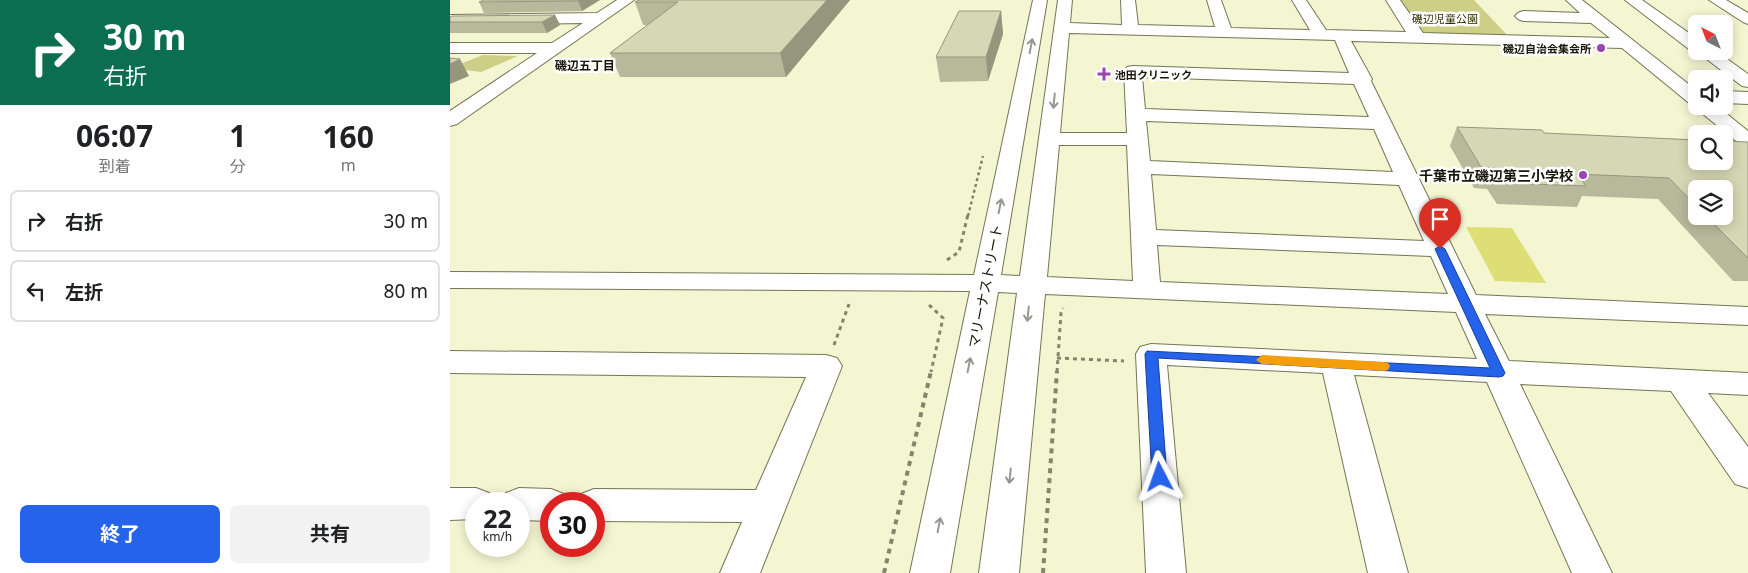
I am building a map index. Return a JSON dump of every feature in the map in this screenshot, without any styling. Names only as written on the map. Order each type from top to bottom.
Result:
[{"type":"street","points":[[450,120],[627,0]]},
{"type":"street","name":"マリーナストリート","points":[[930,573],[1040,0]]},
{"type":"street","points":[[999,573],[1031,284],[1051,139],[1065,0]]},
{"type":"street","points":[[1128,0],[1130,30]]},
{"type":"street","points":[[1214,0],[1226,33]]},
{"type":"street","points":[[1300,0],[1331,35],[1363,79],[1440,249],[1592,573]]},
{"type":"street","points":[[1393,0],[1418,38]]},
{"type":"street","points":[[1573,0],[1688,93]]},
{"type":"street","points":[[1632,0],[1688,40]]},
{"type":"street","points":[[1716,0],[1748,19]]},
{"type":"street","points":[[454,20],[488,4]]},
{"type":"street","points":[[537,19],[560,5]]},
{"type":"street","points":[[1523,16],[1595,18]]},
{"type":"street","points":[[454,20],[600,18]]},
{"type":"street","points":[[1062,28],[1626,43]]},
{"type":"street","points":[[450,48],[557,48]]},
{"type":"street","points":[[450,65],[488,48]]},
{"type":"street","points":[[1717,60],[1748,82]]},
{"type":"street","points":[[1148,290],[1133,71],[1363,79]]},
{"type":"street","points":[[1733,97],[1748,98]]},
{"type":"street","points":[[1136,115],[1383,123]]},
{"type":"street","points":[[1716,115],[1748,141]]},
{"type":"street","points":[[1051,139],[1137,139]]},
{"type":"street","points":[[1139,167],[1409,179]]},
{"type":"street","points":[[1145,237],[1440,249]]},
{"type":"street","points":[[450,280],[1031,284],[1748,316]]},
{"type":"street","points":[[1166,573],[1151,354],[1499,373],[1748,384]]},
{"type":"street","points":[[450,362],[826,366],[740,573]]},
{"type":"street","points":[[1336,364],[1388,573]]},
{"type":"street","points":[[1681,381],[1748,474]]},
{"type":"street","points":[[450,504],[465,504]]},
{"type":"street","points":[[605,505],[767,506]]},
{"type":"path","points":[[944,262],[956,256],[959,252],[984,155]]},
{"type":"path","points":[[826,366],[850,301]]},
{"type":"path","points":[[1057,358],[1152,362]]},
{"type":"green space","name":"磯辺児童公園","points":[[1399,0],[1474,0],[1509,37],[1424,34]]},
{"type":"green space","points":[[483,55],[518,56],[481,72],[450,68]]},
{"type":"shaded area","points":[[1466,227],[1512,228],[1546,283],[1495,281]]},
{"type":"building","points":[[484,0],[579,0],[479,2]]},
{"type":"building","points":[[639,0],[827,0],[780,53],[610,53],[678,2],[635,2]]},
{"type":"building","points":[[959,11],[1001,11],[986,57],[936,57]]},
{"type":"building","points":[[555,15],[542,22],[450,22],[450,17],[452,16]]},
{"type":"building","points":[[450,58],[460,59],[450,64]]},
{"type":"building","points":[[1457,127],[1542,130],[1544,133],[1688,140],[1688,170],[1733,170],[1733,141],[1748,142],[1748,258],[1715,225],[1733,225],[1733,180],[1688,180],[1688,198],[1669,178],[1577,174],[1586,186],[1505,183],[1495,168],[1481,167]]},
{"type":"slow traffic","points":[[1262,360],[1384,366]]},
{"type":"place","name":"磯辺自治会集会所","points":[[1601,48]]},
{"type":"place","name":"池田クリニック","points":[[1104,74]]},
{"type":"place","name":"千葉市立磯辺第三小学校","points":[[1583,175]]},
{"type":"district","name":"磯辺五丁目","points":[[585,65]]},
{"type":"route","points":[[1160,477],[1151,354],[1499,373],[1440,249]]}]
